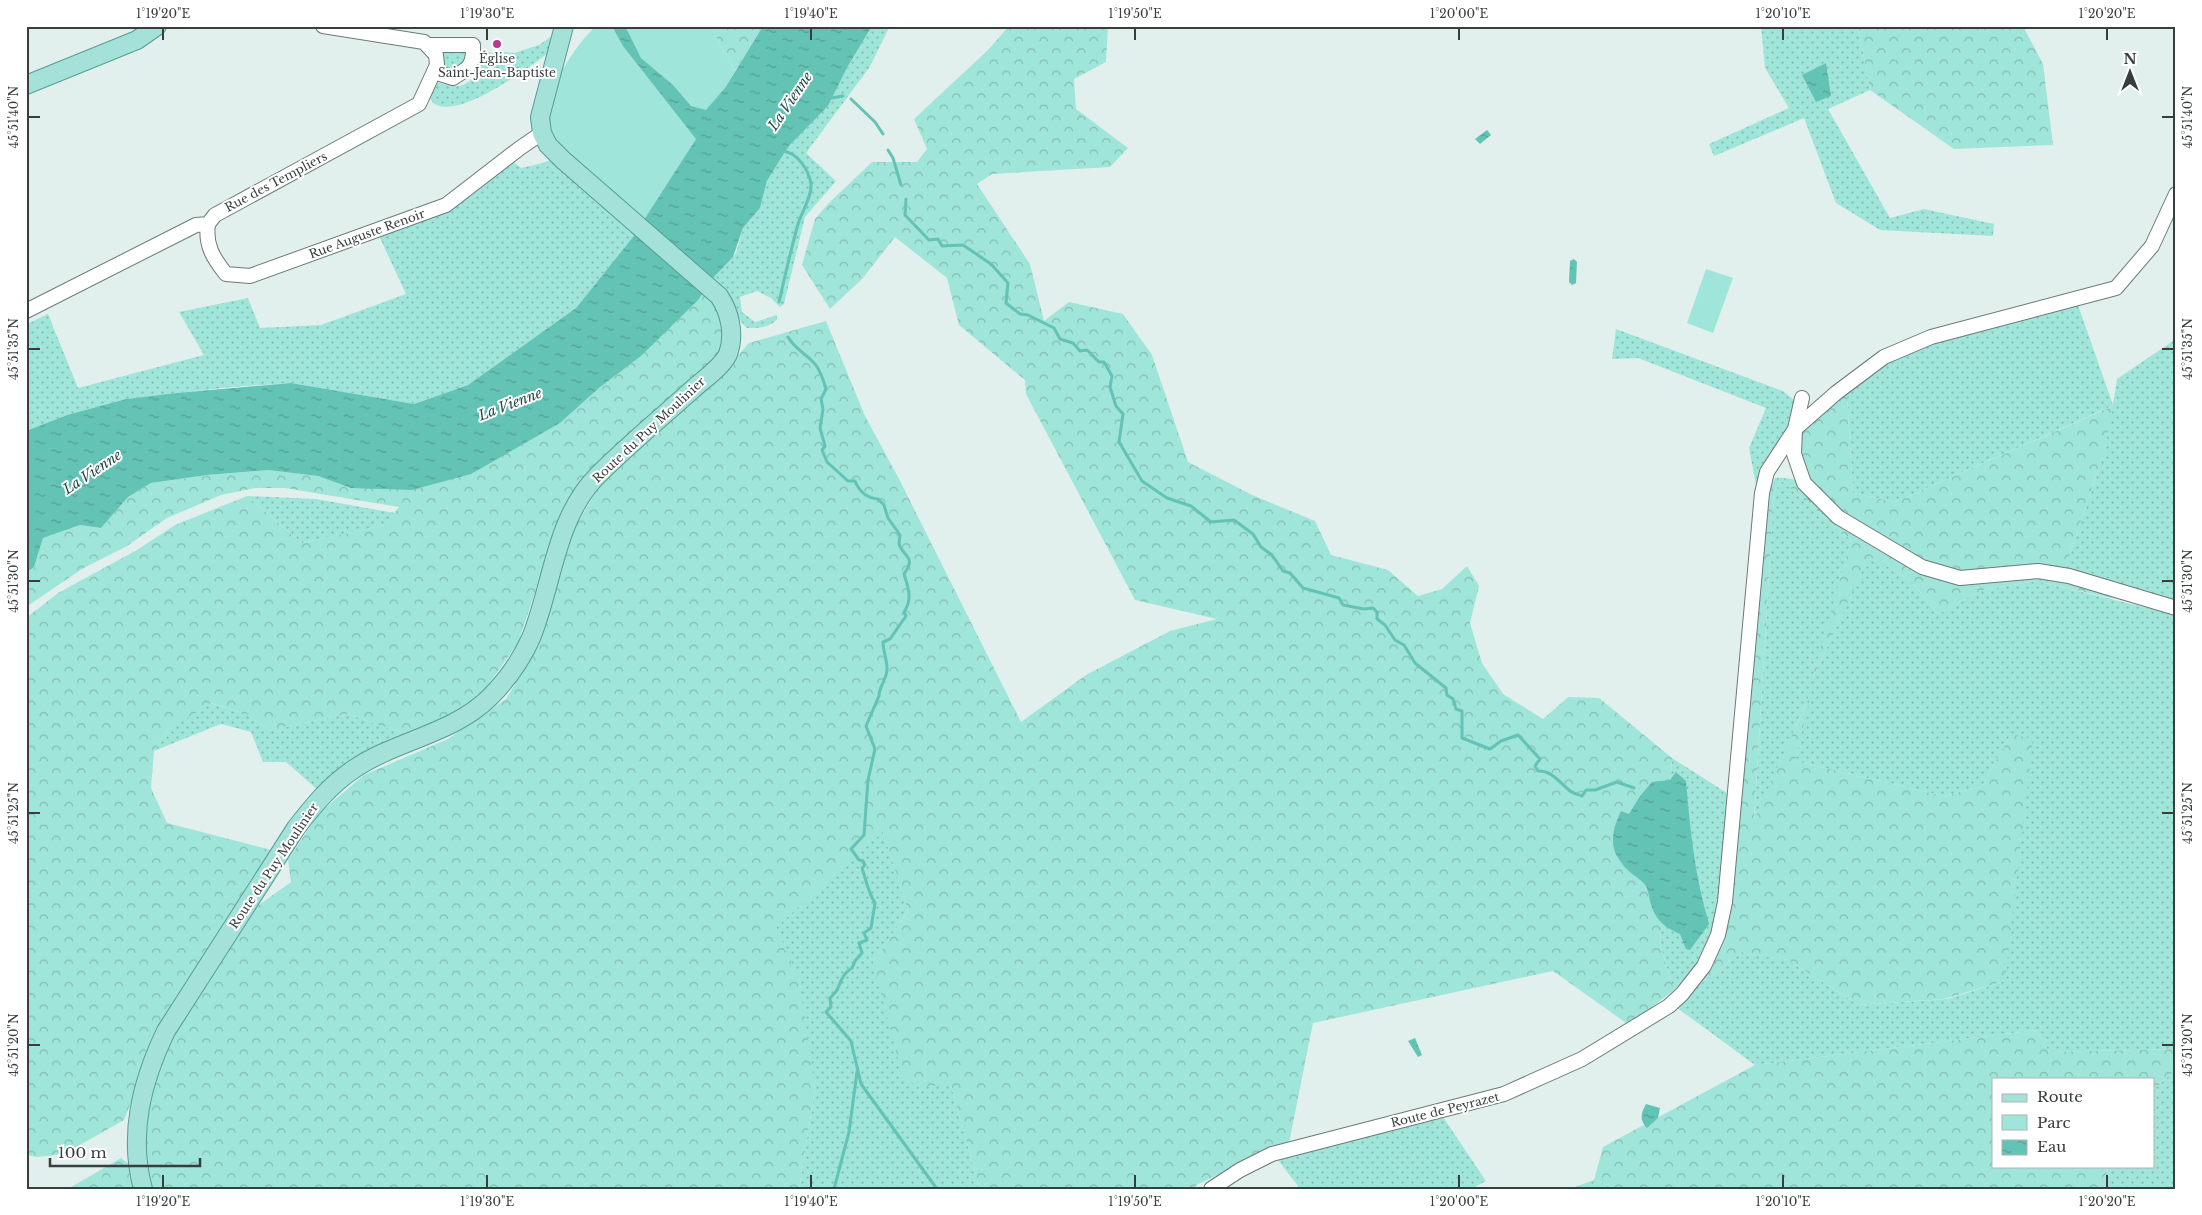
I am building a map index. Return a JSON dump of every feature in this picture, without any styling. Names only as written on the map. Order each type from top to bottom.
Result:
[{"type":"main road","points":[[26,85],[137,40],[157,26]]},
{"type":"main road","points":[[542,133],[540,117],[546,87],[564,26]]},
{"type":"main road","name":"Route du Puy Moulinier","points":[[143,1189],[136,1146],[138,1115],[145,1081],[166,1031],[291,836],[318,800],[335,783],[355,768],[452,724],[488,699],[507,680],[530,638],[566,523],[580,496],[597,475],[700,383],[723,361],[728,353],[731,335],[729,316],[726,306],[712,289],[563,160],[548,144],[542,133]]},
{"type":"street","points":[[323,26],[393,31],[424,42],[436,54],[437,65],[434,72],[453,78],[469,68],[474,57],[473,44],[429,45]]},
{"type":"street","name":"Rue des Templiers","points":[[26,311],[196,225],[208,224],[216,215],[419,104],[434,72]]},
{"type":"street","name":"Rue Auguste Renoir","points":[[208,224],[207,244],[215,261],[226,274],[250,276],[446,205],[542,133]]},
{"type":"street","points":[[1795,429],[1836,393],[1884,356],[1931,337],[2116,288],[2152,246],[2176,194]]},
{"type":"street","points":[[1802,398],[1795,429],[1794,454],[1804,483],[1838,517],[1922,567],[1960,578],[2038,571],[2046,572],[2069,576],[2176,608]]},
{"type":"street","name":"Route de Peyrazet","points":[[1211,1189],[1240,1170],[1272,1154],[1504,1094],[1582,1060],[1669,1006],[1682,994],[1704,966],[1720,926],[1725,902],[1762,493],[1768,472],[1795,429]]},
{"type":"green space","points":[[596,26],[710,26],[735,71],[696,139],[646,219],[576,163],[562,150],[547,129],[548,103],[553,88],[569,59]]},
{"type":"green space","points":[[710,26],[763,26],[735,71]]},
{"type":"green space","points":[[872,26],[890,26],[869,68],[806,153],[836,181],[805,217],[784,304],[780,307],[771,298],[757,291],[740,297],[742,312],[755,322],[777,315],[777,320],[770,325],[759,328],[747,328],[737,316],[713,278],[736,253],[743,228],[760,208],[767,181],[788,147],[828,106],[848,66]]},
{"type":"green space","points":[[1009,26],[1108,26],[1106,62],[1074,79],[1076,109],[1128,148],[1110,167],[992,174],[977,184],[1030,264],[1044,321],[1069,302],[1123,314],[1152,355],[1188,462],[1252,495],[1315,521],[1331,555],[1388,570],[1418,596],[1442,589],[1467,566],[1479,586],[1470,623],[1482,663],[1503,694],[1543,719],[1568,697],[1599,698],[1672,758],[1660,945],[1674,990],[1629,1025],[1553,971],[1313,1023],[1289,1143],[1198,1184],[1193,1189],[980,1189],[951,1086],[916,1086],[902,1074],[873,963],[908,911],[883,832],[776,927],[799,978],[815,1089],[799,1189],[148,1189],[142,1125],[154,1076],[183,1016],[256,907],[291,882],[288,860],[318,814],[364,775],[448,739],[506,699],[539,645],[574,529],[600,485],[718,378],[749,343],[826,321],[865,416],[898,477],[1021,722],[1086,675],[1170,631],[1217,619],[1135,600],[1026,394],[1025,380],[959,325],[947,278],[895,237],[862,279],[830,309],[802,265],[815,219],[872,162],[917,162],[927,149],[914,119],[989,49]]},
{"type":"green space","points":[[1761,26],[1858,26],[1870,90],[1828,109],[1890,218],[1924,209],[1994,224],[1993,236],[1880,230],[1836,203],[1804,118],[1714,156],[1709,144],[1789,108],[1765,68]]},
{"type":"green space","points":[[1858,26],[2023,26],[2043,64],[2053,145],[1954,149],[1870,90]]},
{"type":"green space","points":[[552,36],[552,50],[514,78],[480,97],[449,107],[432,102],[429,97],[434,82],[459,86],[474,78],[482,63],[484,52],[490,52],[491,54],[500,52],[501,54],[504,54],[504,52],[514,53],[539,45]]},
{"type":"green space","points":[[468,49],[465,66],[449,71],[442,70],[439,51]]},
{"type":"green space","points":[[552,159],[637,232],[576,308],[468,385],[414,404],[291,383],[232,387],[126,399],[67,415],[26,431],[26,319],[29,323],[48,314],[78,388],[204,355],[179,312],[248,298],[260,328],[321,325],[406,294],[379,236],[512,161],[521,168]]},
{"type":"green space","points":[[1706,269],[1733,278],[1713,333],[1687,323]]},
{"type":"green space","points":[[703,292],[717,305],[723,334],[719,354],[706,373],[589,472],[561,515],[518,643],[475,703],[411,736],[348,714],[269,730],[246,714],[211,703],[167,731],[154,751],[151,788],[167,823],[275,851],[167,1015],[124,1120],[64,1154],[37,1157],[26,1155],[26,618],[58,593],[137,550],[175,525],[247,496],[302,543],[385,525],[399,507],[285,488],[255,488],[221,495],[167,518],[127,546],[82,569],[26,607],[26,573],[34,567],[43,538],[80,525],[101,528],[128,497],[151,483],[207,475],[268,470],[318,476],[351,488],[520,445],[560,423],[599,388],[641,356]]},
{"type":"green space","points":[[2078,305],[2113,405],[2117,379],[2176,339],[2176,603],[2065,569],[2105,448],[2112,406],[1895,502],[1853,493],[1847,394],[1870,373],[1894,358],[1935,341]]},
{"type":"green space","points":[[1616,329],[1783,391],[1795,401],[1792,424],[1757,490],[1749,448],[1766,408],[1638,358],[1612,359]]},
{"type":"green space","points":[[1847,394],[1853,493],[1895,502],[2113,406],[2105,448],[2065,569],[2114,599],[2037,581],[1982,590],[1938,614],[1910,580],[1869,556],[1811,682],[1851,540],[1782,481],[1774,492],[1754,820],[1812,690],[1795,761],[1944,796],[1982,786],[2011,734],[2033,739],[2005,981],[1944,999],[1859,1005],[1788,960],[1741,952],[1691,991],[1731,899],[1770,489],[1775,478],[1786,478],[1796,480],[1815,489],[1801,462],[1799,448],[1800,432]]},
{"type":"green space","points":[[1782,481],[1851,540],[1813,678],[1869,555],[1910,580],[1938,614],[1982,590],[2037,581],[2176,615],[2176,1049],[2049,1052],[2036,1030],[1755,1065],[1676,1007],[1691,991],[1741,952],[1788,960],[1859,1005],[1947,999],[2005,981],[2011,734],[1982,786],[1944,796],[1795,761],[1810,694],[1754,822],[1774,492]]},
{"type":"green space","points":[[247,496],[316,499],[395,513],[385,525],[302,543]]},
{"type":"green space","points":[[210,703],[246,714],[269,730],[348,714],[411,736],[319,791],[286,762],[263,762],[251,732],[221,724],[154,751],[167,731]]},
{"type":"green space","points":[[1672,758],[1730,795],[1716,921],[1701,960],[1674,990],[1660,945]]},
{"type":"green space","points":[[883,831],[908,911],[873,963],[917,1086],[951,1086],[980,1189],[799,1189],[815,1089],[776,927]]},
{"type":"green space","points":[[2036,1030],[2049,1052],[2176,1049],[2176,1073],[2172,1073],[2154,1089],[2154,1078],[1992,1078],[1992,1168],[2108,1168],[2104,1189],[1618,1189],[1594,1180],[1603,1147],[1755,1065]]},
{"type":"green space","points":[[2172,1073],[2176,1073],[2176,1189],[2104,1189],[2108,1168],[2154,1168],[2154,1089]]},
{"type":"green space","points":[[1441,1114],[1486,1181],[1471,1189],[1300,1189],[1279,1161],[1281,1156]]},
{"type":"green space","points":[[121,1158],[130,1165],[137,1189],[68,1189]]},
{"type":"green space","points":[[1594,1180],[1618,1189],[1569,1189]]},
{"type":"water","name":"La Vienne","points":[[612,26],[625,26],[641,58],[673,85],[691,106],[706,110],[725,88],[763,26],[872,26],[848,66],[828,106],[788,147],[767,181],[760,208],[743,228],[733,257],[713,278],[698,300],[641,356],[599,388],[560,423],[471,474],[412,490],[351,488],[318,476],[268,470],[207,475],[151,483],[128,497],[101,528],[80,525],[43,538],[34,567],[26,573],[26,431],[67,415],[126,399],[291,383],[414,404],[468,385],[576,308],[633,237],[696,139],[623,46]]},
{"type":"water","points":[[1826,63],[1831,96],[1816,102],[1802,75]]},
{"type":"water","points":[[1487,130],[1491,135],[1480,144],[1475,139]]},
{"type":"water","points":[[1574,259],[1577,262],[1576,283],[1572,285],[1569,282],[1570,261]]},
{"type":"water","points":[[1676,772],[1686,781],[1691,835],[1704,907],[1709,924],[1690,950],[1686,949],[1680,934],[1668,928],[1657,917],[1646,886],[1618,859],[1613,844],[1614,829],[1621,811],[1629,814],[1640,796],[1652,782],[1670,780]]},
{"type":"water","points":[[1415,1038],[1422,1055],[1418,1057],[1408,1041]]},
{"type":"water","points":[[1646,1104],[1660,1108],[1658,1118],[1647,1128],[1642,1116]]},
{"type":"waterway","points":[[826,99],[843,96]]},
{"type":"waterway","points":[[851,99],[875,122],[883,134]]},
{"type":"waterway","points":[[888,150],[893,158],[901,185]]},
{"type":"waterway","points":[[779,302],[795,233],[811,189],[810,179],[805,168],[793,155],[782,151]]},
{"type":"waterway","points":[[906,199],[905,215],[929,240],[938,239],[942,246],[963,245],[991,264],[1008,283],[1006,303],[1020,314],[1028,315],[1054,328],[1060,339],[1073,343],[1080,351],[1087,350],[1099,362],[1104,362],[1112,376],[1110,387],[1116,406],[1123,414],[1119,442],[1142,481],[1167,498],[1191,506],[1211,522],[1234,520],[1253,534],[1261,547],[1272,555],[1283,571],[1290,573],[1303,588],[1339,598],[1343,605],[1364,609],[1373,608],[1377,612],[1377,619],[1385,625],[1395,640],[1404,645],[1415,663],[1446,688],[1447,695],[1453,699],[1456,709],[1462,711],[1462,738],[1490,749],[1501,741],[1518,735],[1540,759],[1535,766],[1538,771],[1551,774],[1571,792],[1582,796],[1586,790],[1595,790],[1617,782],[1634,788]]},
{"type":"waterway","points":[[788,337],[816,366],[826,389],[821,399],[823,409],[820,428],[825,446],[822,450],[827,462],[848,481],[855,481],[864,493],[878,499],[884,505],[888,518],[900,535],[899,544],[909,560],[908,568],[904,574],[909,593],[907,607],[904,612],[906,616],[890,639],[883,642],[887,673],[866,726],[875,749],[868,780],[864,835],[851,849],[865,865],[862,868],[875,903],[871,928],[864,933],[867,940],[859,943],[862,953],[852,968],[844,975],[830,998],[831,1007],[826,1012],[851,1041],[861,1084],[937,1189]]},
{"type":"waterway","points":[[834,1189],[849,1132],[857,1072]]},
{"type":"place","name":"Église Saint-Jean-Baptiste","points":[[497,44]]}]
